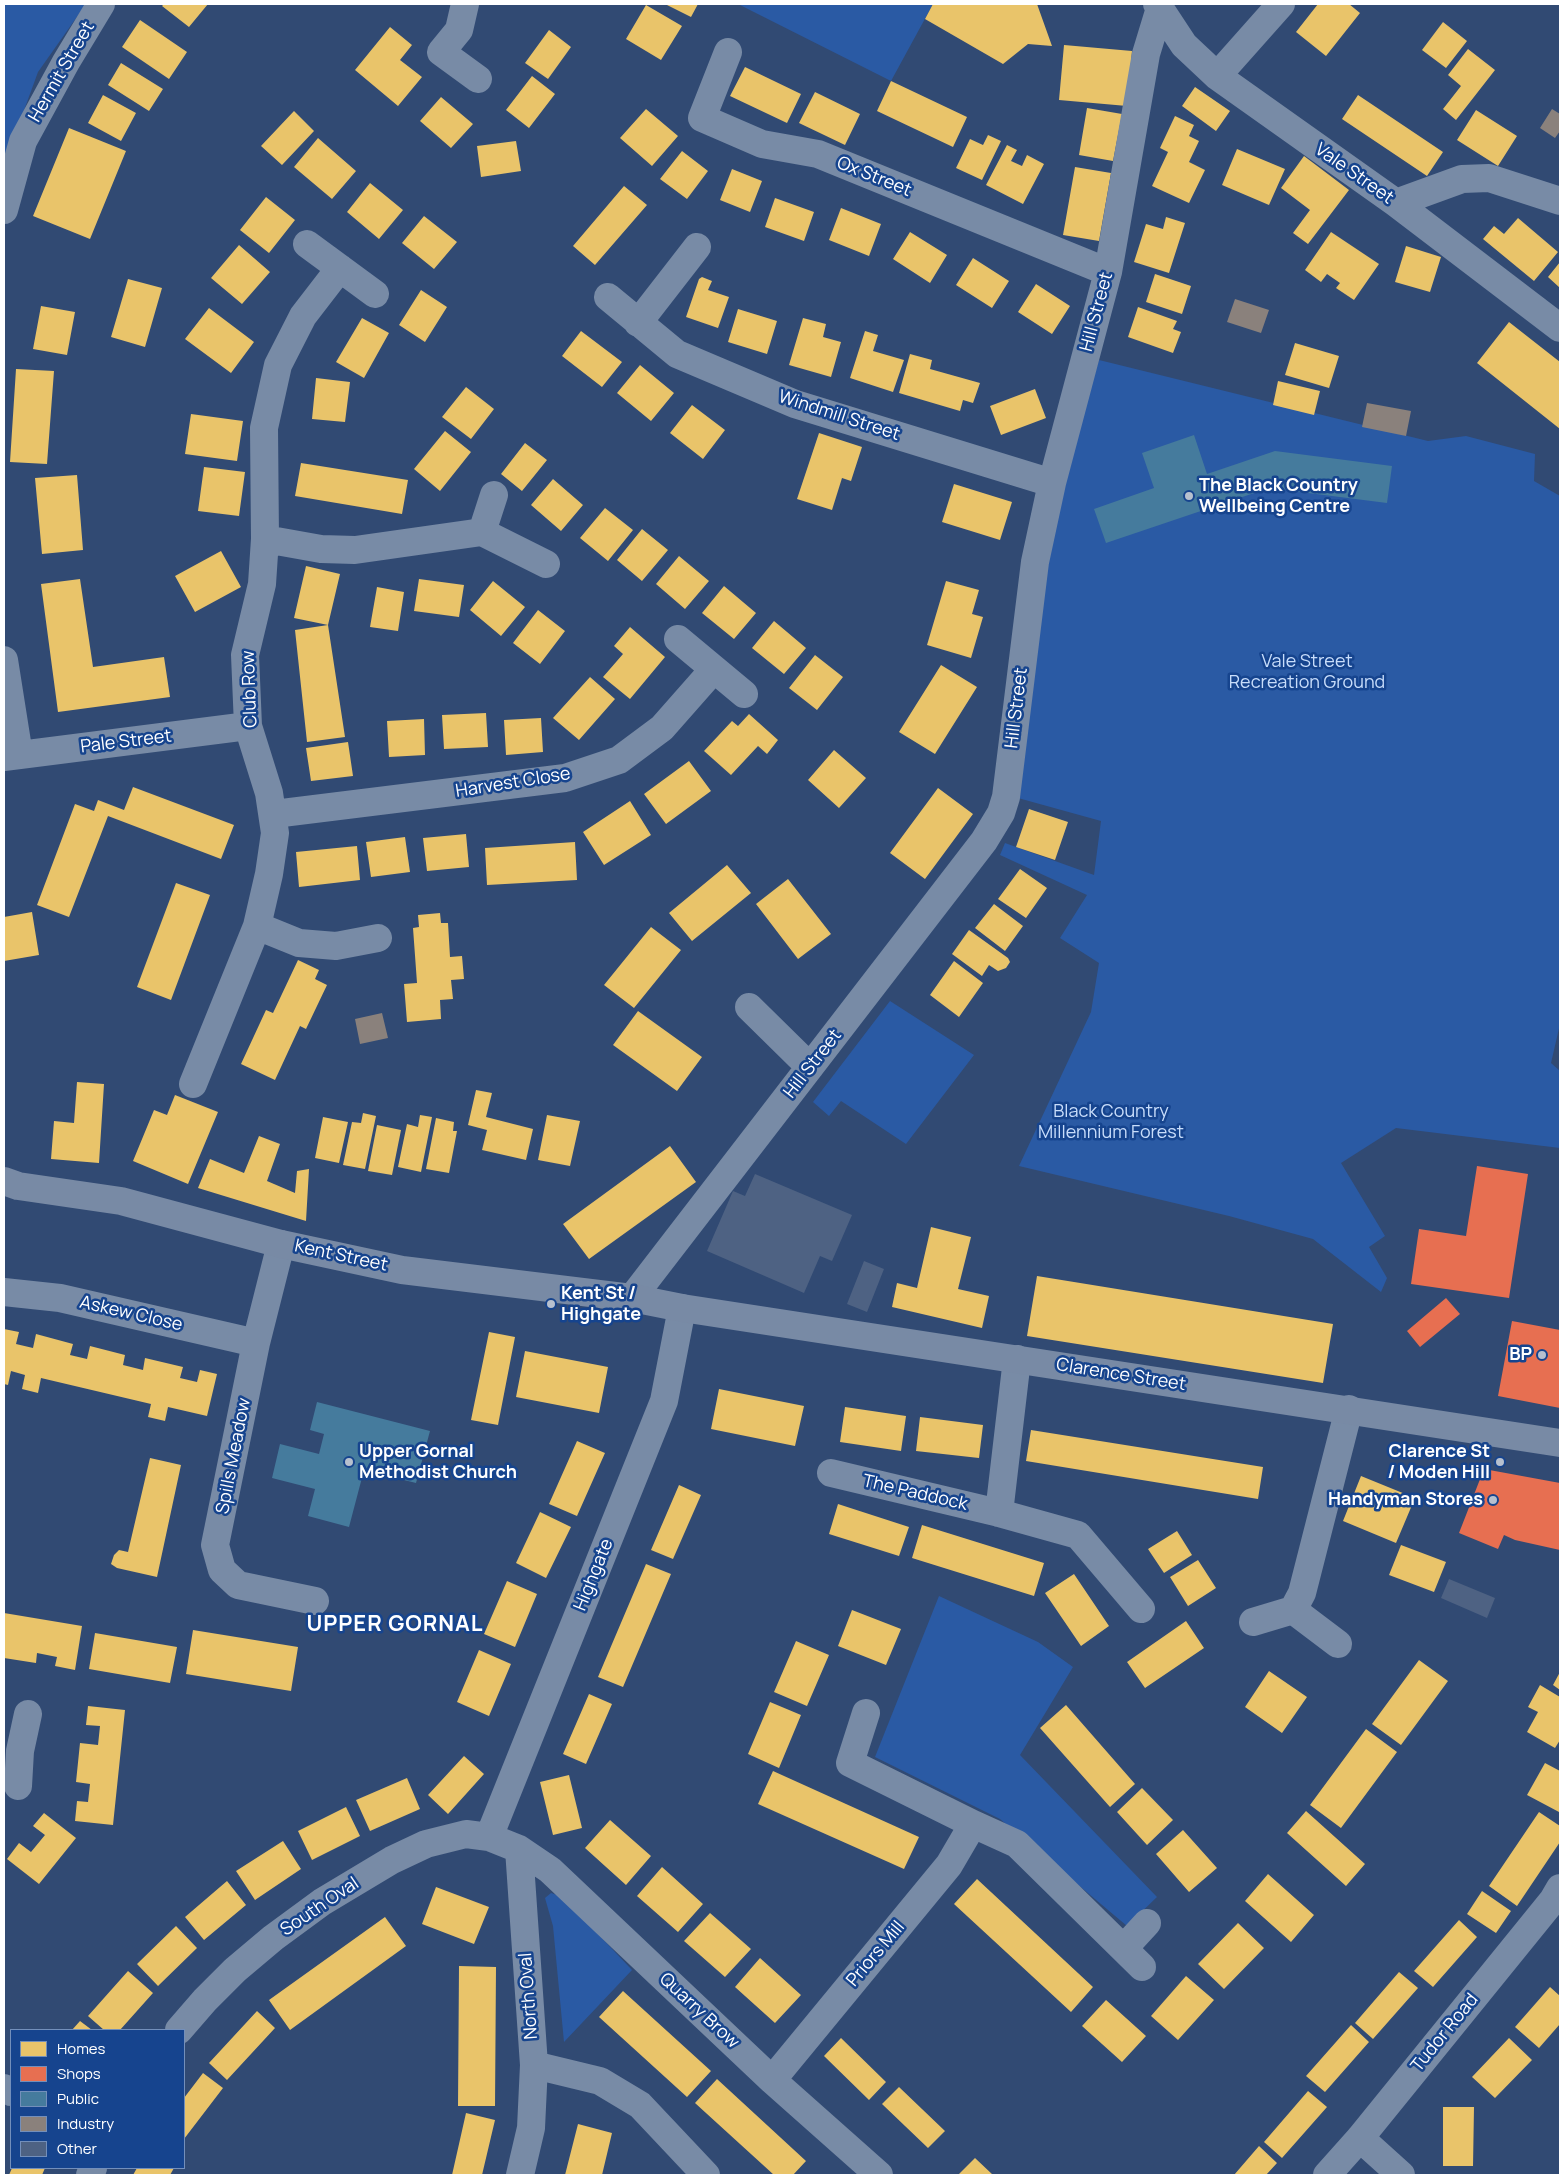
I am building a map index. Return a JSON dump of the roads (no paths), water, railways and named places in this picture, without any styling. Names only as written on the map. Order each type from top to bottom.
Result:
[{"type":"main road","name":"Kent Street","points":[[4,1181],[18,1186],[121,1201],[281,1244],[402,1270],[632,1298],[682,1308]]},
{"type":"main road","name":"Clarence Street","points":[[682,1308],[1560,1443]]},
{"type":"street","name":"Hermit Street","points":[[4,210],[23,141],[66,62],[101,4]]},
{"type":"street","points":[[465,4],[459,30],[441,52],[478,79]]},
{"type":"street","points":[[1217,76],[1280,4]]},
{"type":"street","name":"Vale Street","points":[[1158,6],[1184,45],[1217,76],[1396,203],[1560,328]]},
{"type":"street","name":"Hill Street","points":[[632,1298],[984,841],[1002,813],[1006,797],[1035,562],[1052,483],[1108,272],[1146,54],[1158,6]]},
{"type":"street","name":"Ox Street","points":[[728,52],[702,118],[762,144],[818,154],[1108,272]]},
{"type":"street","points":[[1396,203],[1462,179],[1489,178],[1560,201]]},
{"type":"street","points":[[307,244],[375,294]]},
{"type":"street","points":[[638,322],[697,247]]},
{"type":"street","name":"Club Row","points":[[194,1084],[257,926],[269,874],[275,833],[270,793],[248,726],[245,655],[262,584],[265,540],[264,428],[278,365],[303,316],[340,268]]},
{"type":"street","name":"Windmill Street","points":[[608,297],[677,354],[795,404],[1052,483]]},
{"type":"street","points":[[482,532],[494,495]]},
{"type":"street","points":[[265,540],[321,549],[355,550],[482,532],[546,564]]},
{"type":"street","points":[[678,640],[744,694]]},
{"type":"street","points":[[4,660],[12,756]]},
{"type":"street","name":"Harvest Close","points":[[274,814],[565,778],[619,760],[662,728],[714,669]]},
{"type":"street","name":"Pale Street","points":[[12,756],[248,726]]},
{"type":"street","points":[[257,926],[299,943],[308,944],[336,946],[378,938]]},
{"type":"street","points":[[749,1007],[810,1067]]},
{"type":"street","name":"Spills Meadow","points":[[281,1244],[256,1343],[215,1545],[222,1570],[238,1584],[315,1601]]},
{"type":"street","name":"Askew Close","points":[[4,1292],[60,1298],[256,1343]]},
{"type":"street","name":"Highgate","points":[[489,1837],[664,1401],[682,1308]]},
{"type":"street","points":[[999,1513],[1017,1359]]},
{"type":"street","points":[[1253,1622],[1293,1610],[1302,1593],[1349,1410]]},
{"type":"street","name":"The Paddock","points":[[831,1473],[999,1513],[1078,1535],[1141,1609]]},
{"type":"street","points":[[1293,1610],[1338,1644]]},
{"type":"street","points":[[866,1713],[850,1763],[973,1824],[1018,1844],[1133,1957],[1147,1923]]},
{"type":"street","points":[[18,1786],[12,1748],[28,1714]]},
{"type":"street","name":"Priors Mill","points":[[772,2080],[949,1865],[973,1824]]},
{"type":"street","name":"South Oval","points":[[180,2029],[235,1970],[273,1938],[322,1902],[392,1860],[426,1844],[466,1834],[489,1837]]},
{"type":"street","points":[[489,1837],[519,1849]]},
{"type":"street","name":"Quarry Brow","points":[[519,1849],[550,1870],[772,2080],[879,2175]]},
{"type":"street","name":"North Oval","points":[[519,1849],[534,2065],[531,2128],[520,2175]]},
{"type":"street","name":"Tudor Road","points":[[1328,2175],[1558,1898]]},
{"type":"street","points":[[534,2065],[600,2081],[640,2105],[706,2175]]},
{"type":"street","points":[[1360,2138],[1401,2175]]},
{"type":"place","name":"The Black Country Wellbeing Centre","points":[[1189,496]]},
{"type":"place","name":"Kent St / Highgate","points":[[551,1304]]},
{"type":"place","name":"BP","points":[[1542,1355]]},
{"type":"place","name":"Upper Gornal Methodist Church","points":[[349,1462]]},
{"type":"place","name":"Clarence St / Moden Hill","points":[[1500,1462]]},
{"type":"place","name":"Handyman Stores","points":[[1493,1500]]},
{"type":"district","name":"UPPER GORNAL","points":[[395,1625]]},
{"type":"park label","name":"Vale Street Recreation Ground","points":[[1307,672]]},
{"type":"park label","name":"Black Country Millennium Forest","points":[[1111,1122]]}]
